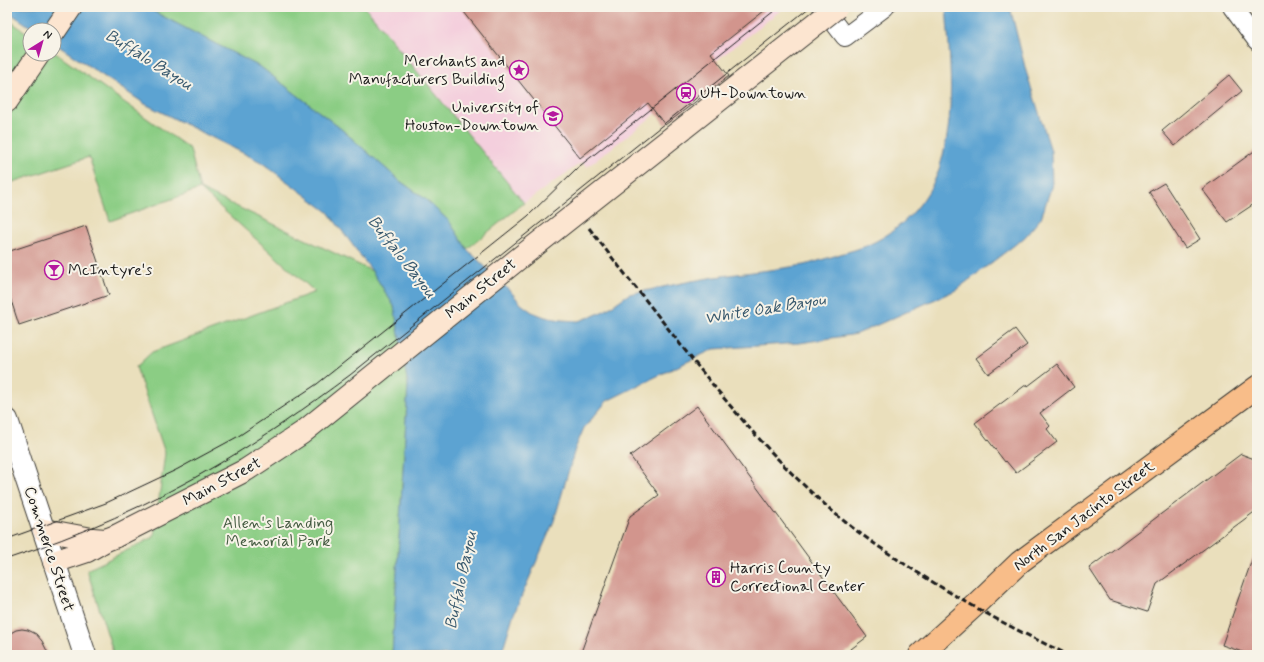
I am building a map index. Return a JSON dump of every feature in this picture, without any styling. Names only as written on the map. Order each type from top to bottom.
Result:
[{"type":"main road","points":[[61,22],[71,7]]},
{"type":"main road","name":"Main Street","points":[[54,562],[87,551],[246,470],[302,433],[524,254],[837,7]]},
{"type":"main road","points":[[7,100],[33,62]]},
{"type":"main road","name":"North San Jacinto Street","points":[[920,655],[967,613],[1020,562],[1257,387]]},
{"type":"main road","points":[[44,530],[92,539],[111,538]]},
{"type":"street","points":[[822,7],[845,38],[886,7]]},
{"type":"street","points":[[1232,7],[1257,40]]},
{"type":"street","name":"Commerce Street","points":[[7,420],[85,655]]},
{"type":"shaded area","name":"University of Houston-Downtown","points":[[365,7],[779,7],[781,10],[707,68],[710,72],[587,167],[582,162],[524,203]]},
{"type":"green space","points":[[145,7],[365,7],[524,203],[467,249],[449,221],[424,198],[400,181],[340,128],[262,68]]},
{"type":"green space","points":[[7,19],[22,29],[22,62],[62,62],[62,58],[190,149],[200,189],[110,221],[89,157],[7,184]]},
{"type":"green space","name":"Allen's Landing Memorial Park","points":[[200,189],[372,271],[394,306],[408,385],[392,655],[114,655],[87,570],[154,537],[165,453],[136,367],[152,352],[315,292]]},
{"type":"water","points":[[7,7],[145,7],[262,68],[340,128],[400,181],[424,198],[449,221],[467,249],[512,293],[521,304],[532,312],[545,317],[561,320],[578,321],[593,316],[606,310],[629,294],[699,280],[810,264],[863,247],[888,234],[900,225],[920,204],[928,192],[940,166],[945,147],[950,107],[950,67],[946,7],[1010,7],[1026,71],[1051,151],[1052,185],[1041,218],[1025,237],[956,290],[857,334],[800,343],[714,349],[607,401],[584,428],[575,449],[554,521],[513,616],[501,655],[392,655],[408,385],[394,306],[372,271],[328,212],[261,162],[145,104],[62,48],[62,22],[23,22],[7,11]]},
{"type":"building","points":[[460,7],[769,7],[711,53],[729,76],[665,125],[648,103],[580,158]]},
{"type":"building","points":[[1229,75],[1242,91],[1175,146],[1162,131]]},
{"type":"building","points":[[1257,149],[1257,202],[1227,222],[1202,189]]},
{"type":"building","points":[[1164,183],[1200,239],[1185,248],[1149,192]]},
{"type":"building","name":"McIntyre's","points":[[86,226],[109,295],[19,325],[7,288],[7,252]]},
{"type":"building","points":[[1015,329],[1027,345],[988,374],[976,358]]},
{"type":"building","points":[[1057,364],[1074,387],[1040,413],[1050,426],[1047,429],[1057,442],[1016,473],[1006,461],[1005,462],[975,423],[1027,384],[1028,386]]},
{"type":"building","name":"Harris County Correctional Center","points":[[697,406],[867,637],[843,655],[580,655],[630,516],[659,495],[630,456]]},
{"type":"building","points":[[1241,454],[1257,460],[1257,510],[1157,584],[1147,612],[1110,600],[1089,568]]},
{"type":"building","points":[[1254,554],[1257,554],[1257,655],[1251,655],[1222,645]]},
{"type":"building","points":[[22,629],[36,634],[42,641],[49,655],[7,655],[7,635],[16,630]]},
{"type":"tram line","points":[[7,539],[106,503],[176,470],[237,437],[317,384],[528,216],[576,169],[779,7]]},
{"type":"tram line","points":[[7,559],[61,540],[141,506],[217,465],[285,422],[350,375],[810,7]]},
{"type":"railway","points":[[589,228],[718,391],[778,459],[821,501],[859,533],[926,578],[965,602],[1069,655]]},
{"type":"place","name":"Merchants and Manufacturers Building","points":[[519,70]]},
{"type":"place","name":"UH-Downtown","points":[[686,93]]},
{"type":"place","name":"University of Houston-Downtown","points":[[553,116]]},
{"type":"place","name":"McIntyre's","points":[[54,270]]},
{"type":"place","name":"Harris County Correctional Center","points":[[716,577]]},
{"type":"water label","name":"Buffalo Bayou","points":[[149,60]]},
{"type":"water label","name":"Buffalo Bayou","points":[[402,257]]},
{"type":"water label","name":"White Oak Bayou","points":[[765,309]]},
{"type":"water label","name":"Buffalo Bayou","points":[[461,580]]}]
